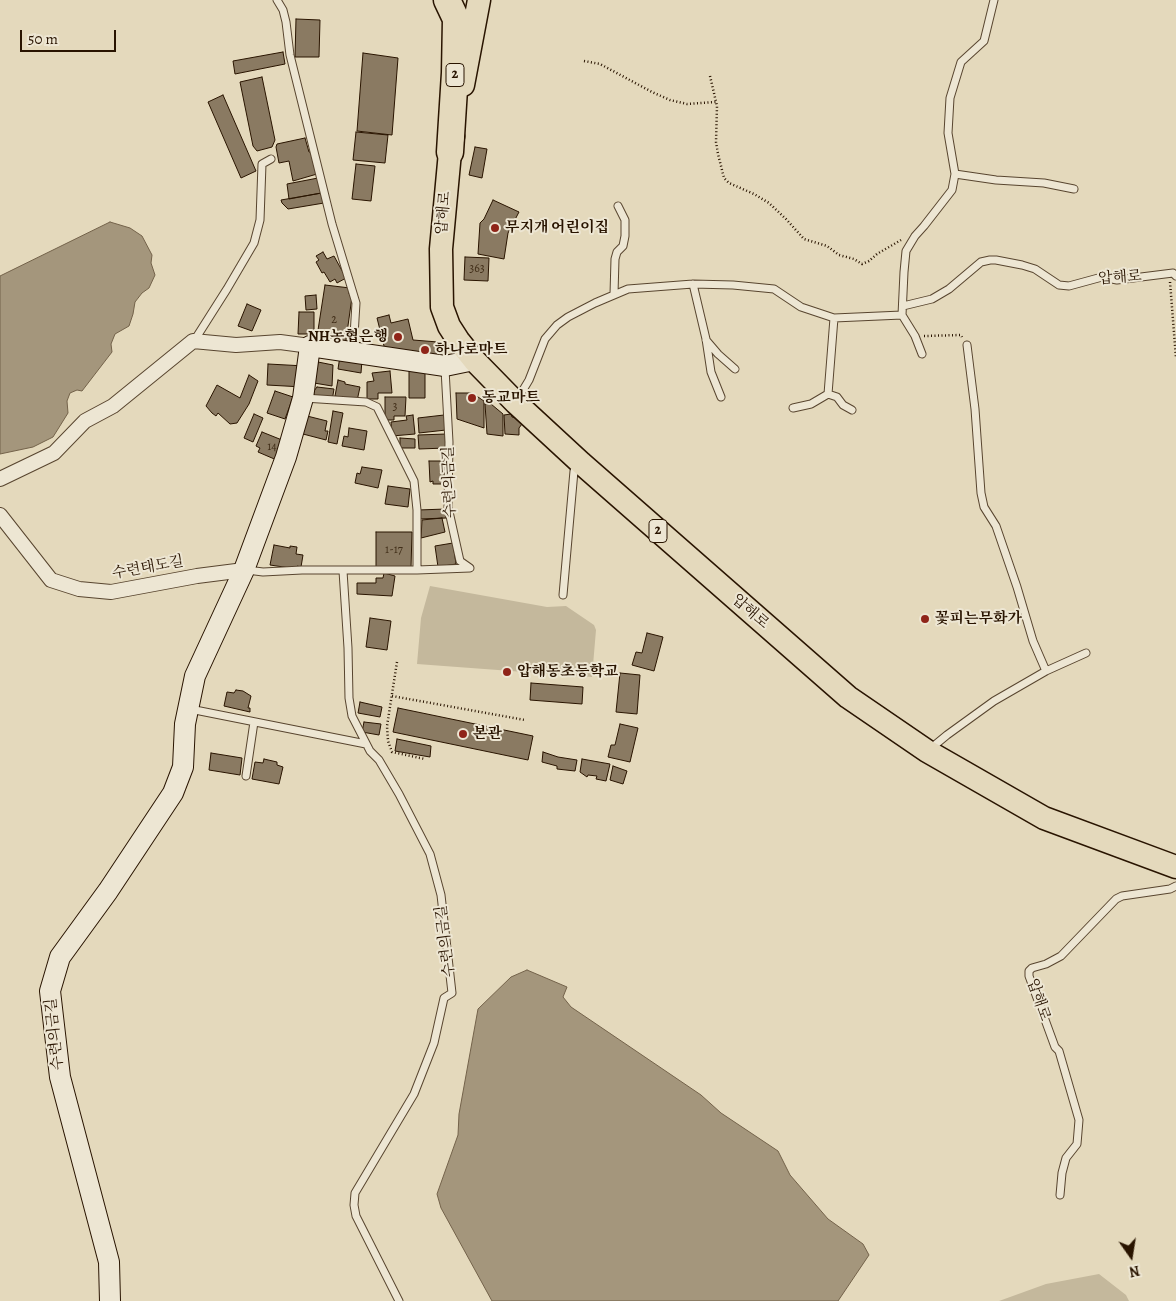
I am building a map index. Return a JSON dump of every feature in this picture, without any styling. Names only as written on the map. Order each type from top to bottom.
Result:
[{"type":"highway","name":"2","points":[[447,0],[456,19],[450,152]]},
{"type":"main road","name":"압해로","points":[[479,0],[450,152],[441,249],[442,307],[449,326],[474,360],[516,403],[581,463],[848,698],[927,751],[1044,818],[1176,867]]},
{"type":"street","points":[[0,479],[54,454],[85,421],[113,406],[194,341],[236,345],[280,342],[445,366],[474,360]]},
{"type":"street","name":"수련의금길","points":[[110,1301],[109,1262],[60,1077],[50,992],[60,957],[108,892],[173,793],[183,767],[185,724],[195,676],[244,570],[286,457],[303,398],[310,346]]},
{"type":"street","name":"수련태도길","points":[[0,515],[51,580],[78,589],[111,592],[197,576],[244,570]]},
{"type":"lane","points":[[277,0],[283,10],[286,22],[290,55],[332,224],[356,303],[353,352]]},
{"type":"lane","points":[[922,354],[915,336],[902,315],[906,252],[914,236],[952,190],[954,174],[948,134],[950,98],[961,62],[984,41],[994,0]]},
{"type":"lane","points":[[194,341],[228,289],[254,243],[260,220],[262,164],[271,159]]},
{"type":"lane","points":[[954,174],[996,180],[1044,183],[1074,189]]},
{"type":"lane","points":[[614,294],[615,259],[617,252],[625,241],[626,229],[625,220],[618,206]]},
{"type":"lane","name":"압해로","points":[[903,306],[932,299],[949,289],[981,262],[990,260],[1035,269],[1059,285],[1069,286],[1102,277],[1117,280],[1173,275]]},
{"type":"lane","points":[[692,284],[706,339],[711,372],[721,398]]},
{"type":"lane","points":[[516,403],[529,380],[545,339],[557,325],[568,317],[628,289],[647,286],[692,284],[733,285],[774,289],[801,307],[834,318],[902,315]]},
{"type":"lane","points":[[828,394],[834,318]]},
{"type":"lane","points":[[706,339],[718,354],[735,369]]},
{"type":"lane","points":[[967,344],[984,507],[996,526],[1033,641],[1046,671]]},
{"type":"lane","name":"수련의금길","points":[[244,570],[263,572],[470,568],[460,561],[448,507],[449,442],[445,366]]},
{"type":"lane","points":[[793,408],[811,404],[828,394],[837,397],[843,405],[852,410]]},
{"type":"lane","points":[[303,398],[366,402],[377,407],[414,481],[417,510],[417,570]]},
{"type":"lane","points":[[563,595],[574,471],[581,463]]},
{"type":"lane","name":"수련의금길","points":[[343,571],[349,698],[352,716],[370,751],[379,760],[430,854],[441,895],[452,993],[444,998],[434,1043],[414,1094],[355,1193],[354,1205],[356,1216],[399,1301]]},
{"type":"lane","points":[[927,751],[994,701],[1046,671],[1086,653]]},
{"type":"lane","points":[[188,709],[366,744]]},
{"type":"lane","points":[[246,776],[254,722]]},
{"type":"lane","name":"압해로","points":[[1060,1195],[1062,1172],[1066,1158],[1077,1144],[1079,1120],[1060,1051],[1055,1047],[1029,976],[1029,971],[1060,956],[1116,899],[1122,896],[1170,889],[1176,886]]},
{"type":"path","points":[[584,61],[600,64],[670,100],[688,104],[716,102]]},
{"type":"path","points":[[710,76],[716,102],[716,142],[724,178],[729,183],[769,203],[804,240],[827,246],[839,255],[854,259],[862,264],[903,239],[914,236]]},
{"type":"path","points":[[1173,275],[1176,358]]},
{"type":"path","points":[[915,336],[961,335],[967,344]]},
{"type":"path","points":[[397,662],[388,726],[390,748],[392,752],[425,759]]},
{"type":"path","points":[[392,696],[525,720]]},
{"type":"shaded area","points":[[110,222],[130,228],[142,236],[152,255],[151,263],[155,275],[149,288],[135,302],[129,326],[115,334],[111,344],[112,352],[82,391],[77,390],[70,393],[67,401],[68,413],[53,437],[33,447],[0,454],[0,276]]},
{"type":"shaded area","points":[[430,586],[547,607],[566,606],[594,625],[596,630],[592,677],[417,664],[421,618]]},
{"type":"shaded area","points":[[527,970],[567,987],[563,997],[571,1007],[701,1095],[721,1113],[778,1151],[790,1175],[828,1219],[863,1244],[869,1255],[838,1301],[492,1301],[441,1208],[437,1194],[458,1135],[459,1114],[478,1009],[511,977]]},
{"type":"shaded area","points":[[1099,1274],[1126,1295],[1129,1301],[999,1301],[1046,1284]]},
{"type":"building","points":[[296,19],[320,20],[319,57],[295,57]]},
{"type":"building","points":[[283,52],[285,64],[235,74],[233,61]]},
{"type":"building","points":[[363,53],[398,58],[392,135],[357,131]]},
{"type":"building","points":[[262,77],[275,140],[272,147],[257,151],[253,146],[240,82]]},
{"type":"building","points":[[223,95],[256,171],[241,178],[208,102]]},
{"type":"building","points":[[356,132],[388,135],[385,163],[353,160]]},
{"type":"building","points":[[305,138],[309,152],[312,152],[317,174],[293,181],[289,161],[279,163],[276,147],[277,144]]},
{"type":"building","points":[[475,147],[487,149],[482,178],[469,175]]},
{"type":"building","points":[[356,164],[375,166],[371,201],[352,199]]},
{"type":"building","points":[[318,178],[321,193],[289,199],[287,184]]},
{"type":"building","points":[[322,193],[324,203],[288,209],[281,200]]},
{"type":"building","name":"무지개 어린이집","points":[[493,200],[519,212],[508,233],[504,259],[478,254],[480,223],[484,219]]},
{"type":"building","points":[[323,252],[327,259],[334,256],[346,278],[337,283],[335,279],[330,282],[324,272],[322,273],[316,262],[319,260],[316,256]]},
{"type":"building","points":[[465,257],[489,258],[488,281],[464,280]]},
{"type":"building","points":[[325,285],[350,288],[349,294],[352,297],[345,347],[316,343]]},
{"type":"building","points":[[316,295],[317,309],[306,310],[305,296]]},
{"type":"building","points":[[247,304],[261,310],[252,331],[238,326]]},
{"type":"building","points":[[299,312],[314,312],[314,334],[298,334]]},
{"type":"building","points":[[389,315],[391,323],[408,319],[413,340],[438,342],[436,361],[410,357],[411,351],[386,354],[377,318]]},
{"type":"building","points":[[340,356],[362,360],[361,373],[338,369]]},
{"type":"building","points":[[318,362],[333,365],[332,386],[314,383]]},
{"type":"building","points":[[268,364],[305,366],[303,387],[267,385]]},
{"type":"building","points":[[409,369],[425,369],[425,398],[409,398]]},
{"type":"building","points":[[390,371],[392,393],[378,393],[378,399],[367,399],[367,382],[374,381],[372,373]]},
{"type":"building","points":[[249,375],[258,381],[249,404],[237,423],[230,424],[218,413],[216,416],[212,413],[206,406],[217,385],[240,398]]},
{"type":"building","points":[[338,380],[345,382],[345,384],[360,387],[357,401],[335,396]]},
{"type":"building","points":[[317,387],[334,389],[332,401],[311,395]]},
{"type":"building","points":[[275,391],[293,397],[285,419],[267,413]]},
{"type":"building","points":[[456,393],[472,393],[484,401],[484,428],[457,419]]},
{"type":"building","points":[[385,397],[406,397],[405,416],[394,416],[394,420],[385,420]]},
{"type":"building","points":[[485,404],[491,404],[503,414],[503,436],[487,434]]},
{"type":"building","points":[[333,411],[343,413],[337,444],[328,442]]},
{"type":"building","points":[[254,414],[263,418],[253,442],[244,438]]},
{"type":"building","points":[[511,414],[512,417],[520,419],[522,424],[519,428],[519,435],[505,434],[504,415]]},
{"type":"building","points":[[413,415],[415,434],[392,436],[391,422],[407,420],[406,416]]},
{"type":"building","points":[[444,415],[446,430],[419,433],[418,418]]},
{"type":"building","points":[[307,416],[327,421],[325,431],[328,431],[326,440],[303,434]]},
{"type":"building","points":[[349,428],[367,431],[364,450],[342,446],[344,436],[348,437]]},
{"type":"building","points":[[262,432],[287,442],[279,461],[258,452],[260,448],[256,446]]},
{"type":"building","points":[[446,434],[446,448],[419,449],[418,435]]},
{"type":"building","points":[[400,438],[415,439],[415,448],[400,448]]},
{"type":"building","points":[[429,461],[446,461],[446,484],[433,484],[433,481],[430,482]]},
{"type":"building","points":[[362,467],[382,470],[378,488],[355,483],[357,473],[360,474]]},
{"type":"building","points":[[388,486],[410,489],[408,507],[385,504]]},
{"type":"building","points":[[446,509],[446,518],[419,519],[418,510]]},
{"type":"building","points":[[442,518],[445,532],[421,538],[422,520]]},
{"type":"building","points":[[376,532],[412,532],[411,568],[376,567]]},
{"type":"building","points":[[453,543],[456,564],[438,567],[435,546]]},
{"type":"building","points":[[274,545],[290,548],[290,546],[297,547],[296,554],[303,555],[301,567],[297,566],[297,569],[270,565]]},
{"type":"building","points":[[384,573],[395,576],[392,596],[357,594],[357,583],[376,583],[376,578],[383,578]]},
{"type":"building","points":[[370,618],[391,621],[387,650],[366,647]]},
{"type":"building","points":[[647,633],[663,637],[654,671],[632,665],[636,652],[642,653]]},
{"type":"building","points":[[620,673],[640,675],[637,714],[616,712]]},
{"type":"building","points":[[531,683],[583,687],[582,704],[530,700]]},
{"type":"building","points":[[236,690],[243,691],[251,696],[248,708],[250,708],[250,712],[224,706],[227,692],[234,693]]},
{"type":"building","points":[[360,702],[382,707],[380,717],[358,713]]},
{"type":"building","name":"본관","points":[[398,708],[533,736],[528,760],[393,732]]},
{"type":"building","points":[[364,722],[381,724],[379,735],[362,732]]},
{"type":"building","points":[[620,724],[638,728],[630,762],[608,757],[611,745],[615,745]]},
{"type":"building","points":[[397,739],[431,746],[430,757],[395,751]]},
{"type":"building","points":[[543,752],[577,760],[575,771],[557,769],[557,766],[542,762]]},
{"type":"building","points":[[211,753],[242,758],[240,775],[209,770]]},
{"type":"building","points":[[264,759],[277,762],[277,765],[283,767],[279,784],[252,779],[255,762],[263,763]]},
{"type":"building","points":[[582,759],[610,764],[606,781],[596,779],[597,776],[588,775],[587,777],[580,772]]},
{"type":"building","points":[[613,766],[627,771],[623,784],[610,780]]},
{"type":"place","name":"무지개 어린이집","points":[[495,228]]},
{"type":"place","name":"NH농협은행","points":[[398,337]]},
{"type":"place","name":"하나로마트","points":[[425,350]]},
{"type":"place","name":"동교마트","points":[[472,398]]},
{"type":"place","name":"꽃피는무화가","points":[[925,619]]},
{"type":"place","name":"압해동초등학교","points":[[507,672]]},
{"type":"place","name":"본관","points":[[463,734]]}]
